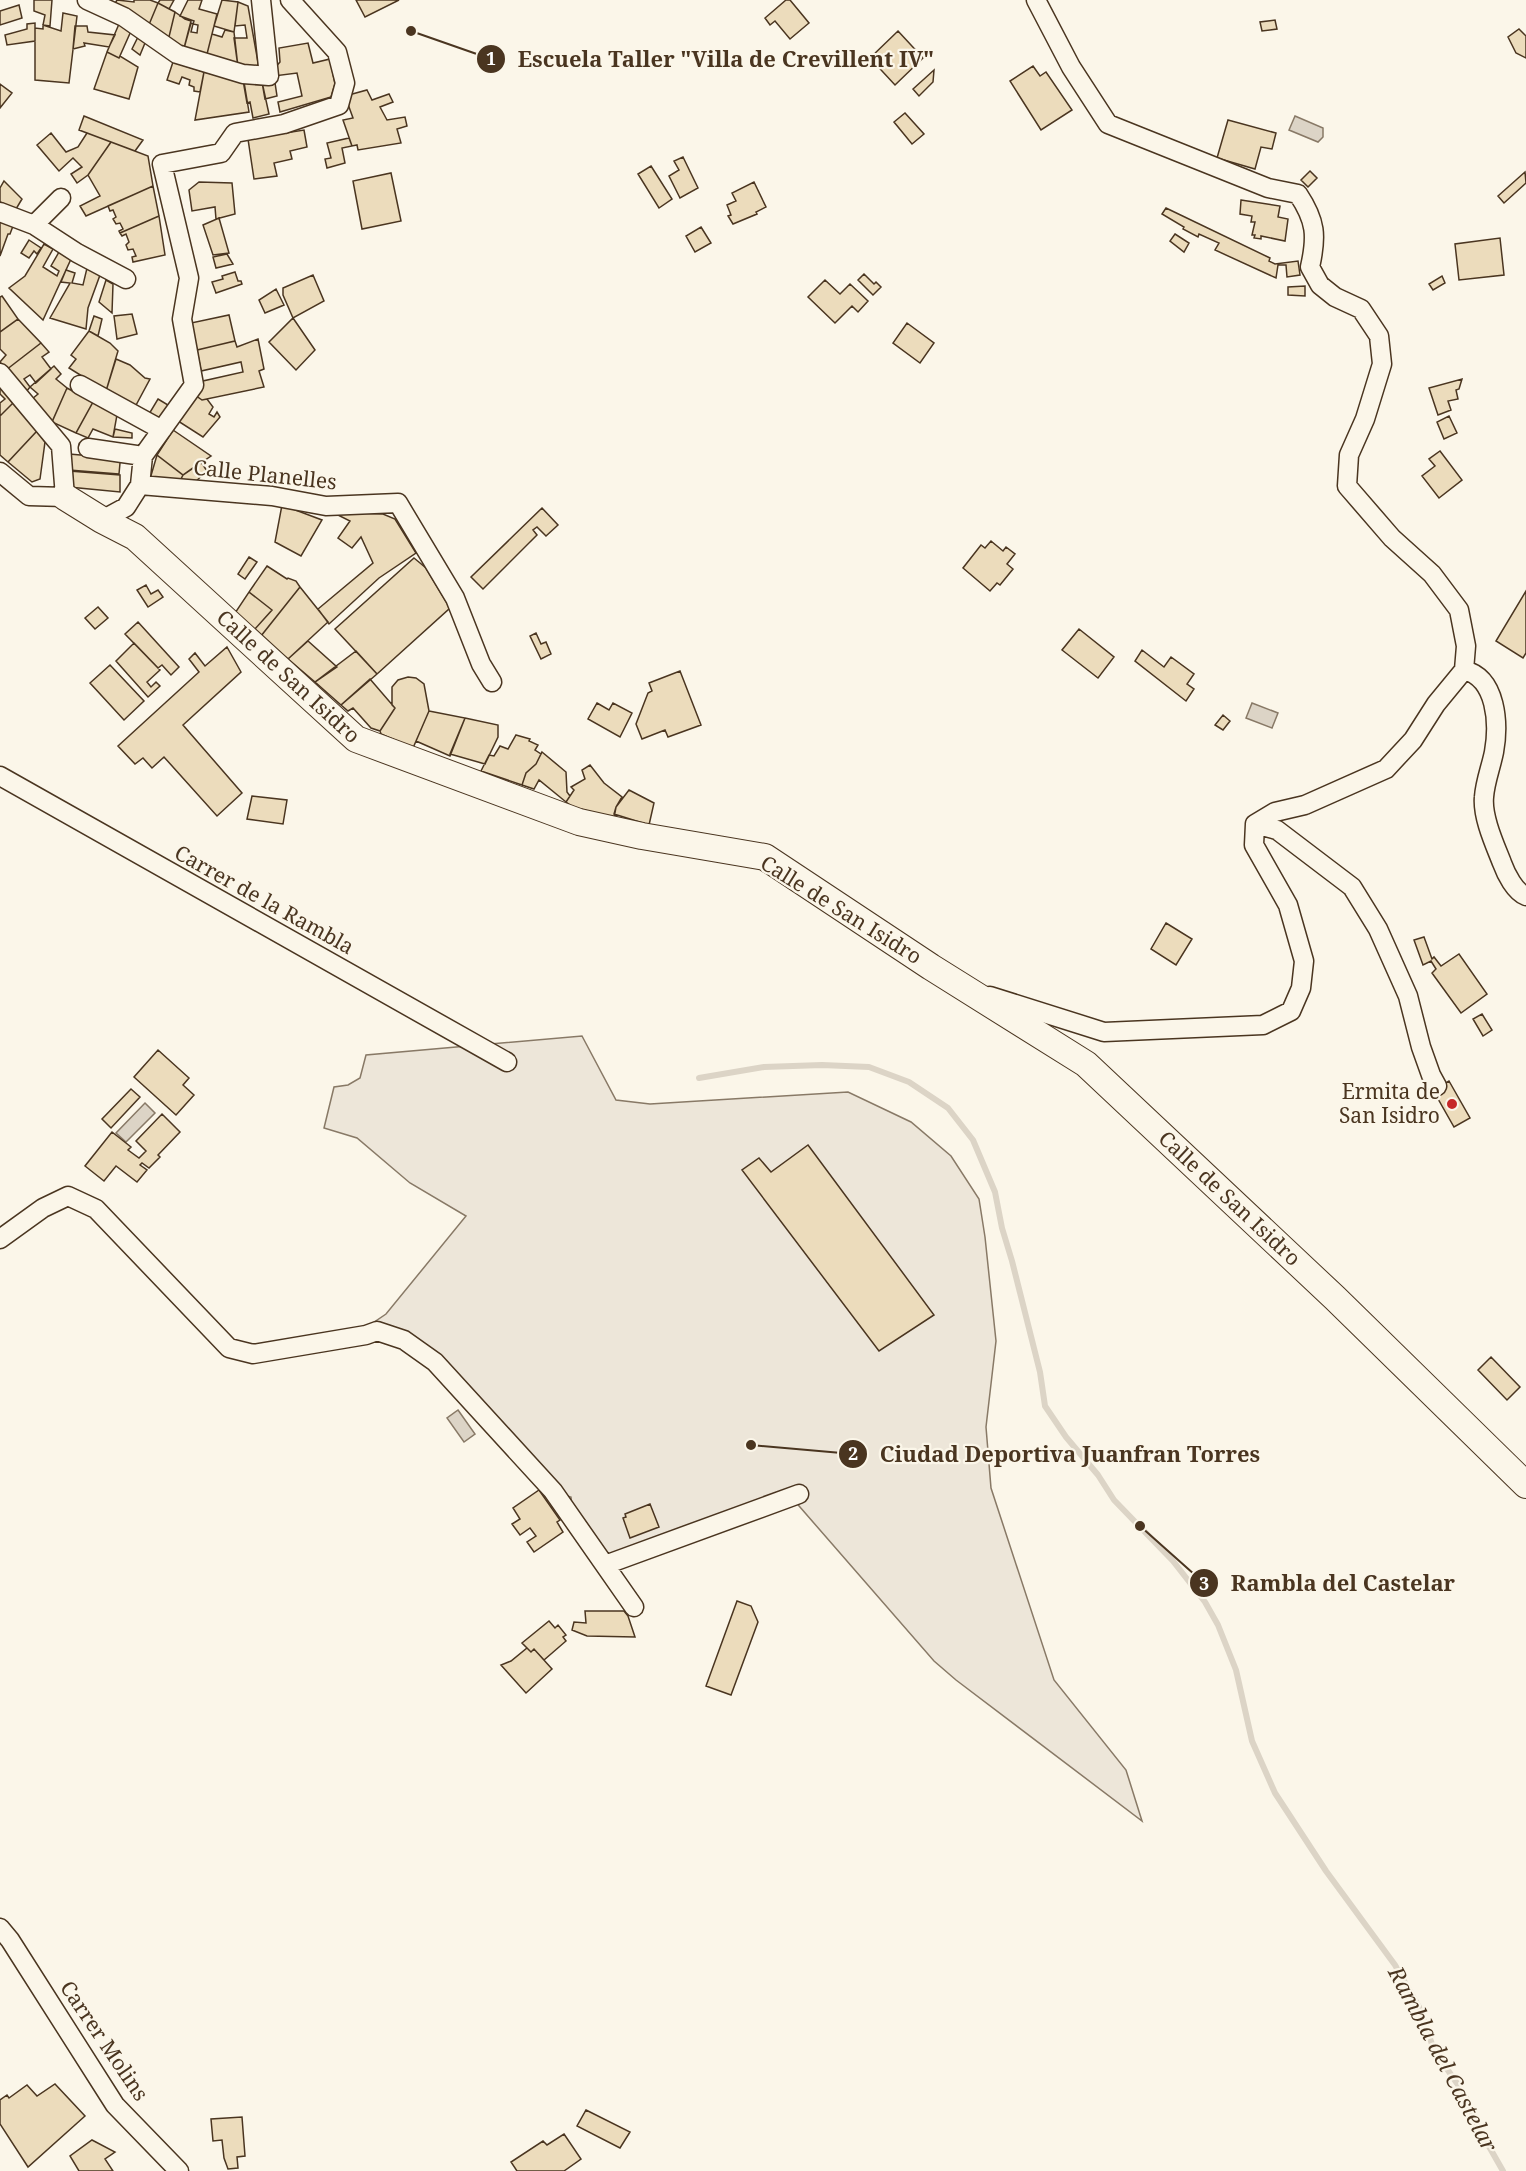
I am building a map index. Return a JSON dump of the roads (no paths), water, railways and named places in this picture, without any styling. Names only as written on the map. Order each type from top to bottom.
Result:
[{"type":"street","points":[[87,0],[124,17],[177,54],[243,74],[269,76],[261,0]]},
{"type":"street","points":[[102,520],[126,507],[140,485],[143,456],[194,384],[182,319],[189,278],[162,165],[221,153],[235,133],[284,124],[339,105],[345,83],[337,52],[290,0]]},
{"type":"street","points":[[1036,0],[1071,67],[1108,124],[1268,188],[1298,194],[1308,209],[1316,241],[1310,267],[1320,285],[1335,297],[1361,309],[1379,336],[1382,364],[1365,419],[1349,455],[1347,486],[1392,538],[1432,574],[1459,610],[1466,646],[1464,670],[1436,704],[1413,740],[1386,769],[1305,805],[1275,812],[1255,824]]},
{"type":"street","points":[[34,225],[61,198]]},
{"type":"street","points":[[0,212],[34,225],[76,253],[126,279]]},
{"type":"street","points":[[0,373],[61,446],[65,497],[29,496],[0,472]]},
{"type":"street","points":[[80,385],[162,430]]},
{"type":"street","points":[[88,448],[143,456]]},
{"type":"street","name":"Calle Planelles","points":[[140,485],[272,496],[327,506],[398,503],[455,598],[482,664],[492,682]]},
{"type":"street","name":"Calle de San Isidro","points":[[65,497],[135,537],[356,739],[579,822],[642,836],[765,857],[963,987],[1086,1064],[1335,1298],[1526,1485]]},
{"type":"street","points":[[1464,670],[1475,673],[1485,683],[1495,709],[1494,749],[1484,798],[1491,835],[1505,871],[1521,894],[1526,896]]},
{"type":"street","name":"Carrer de la Rambla","points":[[0,776],[507,1062]]},
{"type":"street","points":[[963,987],[1104,1032],[1263,1025],[1291,1011],[1301,988],[1304,961],[1288,905],[1254,845],[1255,824]]},
{"type":"street","points":[[1255,824],[1277,830],[1352,887],[1378,929],[1408,996],[1421,1047],[1437,1086]]},
{"type":"street","points":[[0,1239],[43,1208],[68,1196],[96,1209],[229,1348],[253,1354],[356,1337],[377,1331],[404,1340],[435,1362],[553,1491],[634,1607]]},
{"type":"street","points":[[605,1565],[799,1494]]},
{"type":"street","name":"Carrer Molins","points":[[0,1928],[116,2105],[179,2171]]},
{"type":"waterway","name":"Rambla del Castelar","points":[[699,1078],[764,1067],[822,1065],[869,1067],[909,1082],[948,1108],[973,1140],[995,1192],[1002,1228],[1040,1372],[1045,1406],[1066,1437],[1098,1475],[1114,1500],[1173,1561],[1205,1602],[1218,1625],[1236,1670],[1252,1741],[1275,1793],[1326,1871],[1395,1965],[1419,2007],[1434,2050],[1465,2095],[1475,2122],[1503,2171]]},
{"type":"place","name":"Escuela Taller \"Villa de Crevillent IV\"","points":[[411,31]]},
{"type":"place","name":"Ermita de San Isidro","points":[[1452,1104]]},
{"type":"place","name":"Ciudad Deportiva Juanfran Torres","points":[[751,1445]]},
{"type":"place","name":"Rambla del Castelar","points":[[1140,1526]]}]
